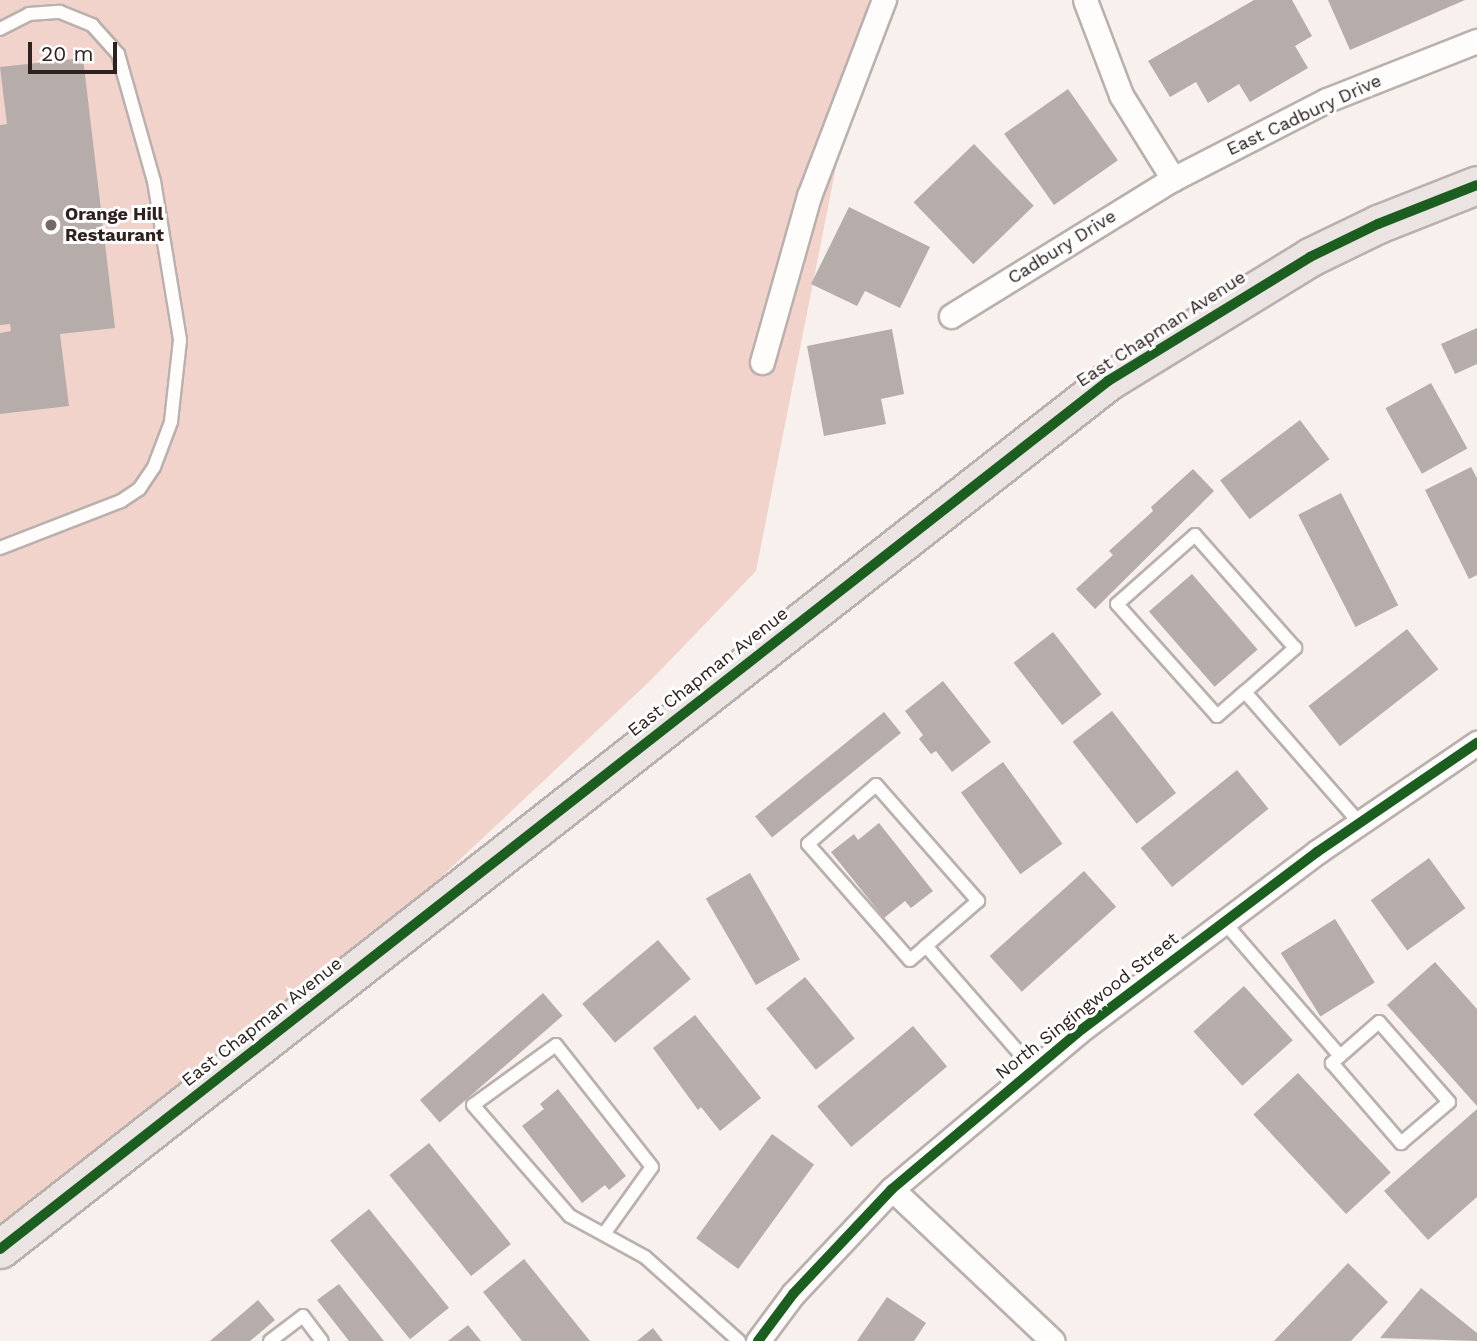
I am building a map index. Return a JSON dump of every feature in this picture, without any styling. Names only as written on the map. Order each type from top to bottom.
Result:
[{"type":"main road","name":"East Chapman Avenue","points":[[0,1249],[1108,381],[1310,257],[1378,224],[1477,185]]},
{"type":"street","points":[[762,362],[809,196],[884,0]]},
{"type":"street","points":[[1086,0],[1121,95],[1173,179]]},
{"type":"street","name":"East Cadbury Drive","points":[[1173,179],[1327,100],[1477,41]]},
{"type":"street","name":"Cadbury Drive","points":[[951,316],[1173,179]]},
{"type":"street","name":"North Singingwood Street","points":[[758,1341],[793,1294],[892,1189],[1034,1070],[1224,922],[1359,822],[1477,743]]},
{"type":"street","points":[[892,1189],[1054,1341]]},
{"type":"lane","points":[[0,29],[29,14],[60,12],[92,25],[118,54],[154,181],[180,340],[171,422],[154,467],[139,489],[121,501],[0,548]]},
{"type":"lane","points":[[1195,536],[1295,648],[1245,692],[1217,716],[1117,604],[1195,536]]},
{"type":"lane","points":[[1245,692],[1359,822]]},
{"type":"lane","points":[[876,785],[978,901],[926,946],[910,960],[808,844],[876,785]]},
{"type":"lane","points":[[1224,922],[1340,1056]]},
{"type":"lane","points":[[926,946],[1034,1070]]},
{"type":"lane","points":[[1379,1022],[1449,1102],[1401,1143],[1332,1063],[1340,1056],[1379,1022]]},
{"type":"lane","points":[[604,1234],[652,1167],[556,1045],[473,1105],[570,1216],[645,1257],[739,1341]]},
{"type":"lane","points":[[270,1341],[303,1316],[322,1341]]},
{"type":"shaded area","points":[[0,0],[869,0],[756,571],[652,679],[222,1083],[0,1263]]},
{"type":"building","points":[[1254,0],[1292,0],[1312,36],[1295,46],[1308,68],[1250,102],[1239,84],[1208,103],[1196,82],[1170,97],[1148,61]]},
{"type":"building","points":[[1328,0],[1465,0],[1350,50]]},
{"type":"building","name":"Orange Hill Restaurant","points":[[83,58],[115,328],[60,334],[69,406],[0,414],[0,333],[11,331],[10,324],[0,325],[0,125],[7,124],[0,67]]},
{"type":"building","points":[[1068,89],[1118,160],[1054,205],[1004,134]]},
{"type":"building","points":[[974,144],[1034,206],[973,264],[914,202]]},
{"type":"building","points":[[849,207],[930,247],[900,308],[865,291],[857,306],[811,284]]},
{"type":"building","points":[[1477,328],[1477,364],[1455,374],[1441,344]]},
{"type":"building","points":[[892,329],[904,394],[881,399],[886,424],[824,436],[807,346]]},
{"type":"building","points":[[1431,383],[1467,449],[1422,474],[1386,408]]},
{"type":"building","points":[[1300,420],[1329,459],[1250,519],[1220,480]]},
{"type":"building","points":[[1471,467],[1477,478],[1477,575],[1469,579],[1425,490]]},
{"type":"building","points":[[1193,469],[1214,491],[1095,609],[1076,589],[1113,555],[1109,551],[1153,511],[1151,507]]},
{"type":"building","points":[[1341,493],[1398,605],[1355,627],[1298,515]]},
{"type":"building","points":[[1192,574],[1258,649],[1215,687],[1149,611]]},
{"type":"building","points":[[1407,629],[1438,669],[1340,746],[1308,706]]},
{"type":"building","points":[[1053,632],[1102,694],[1062,725],[1014,663]]},
{"type":"building","points":[[943,681],[991,742],[952,772],[936,751],[931,754],[919,739],[923,735],[905,711]]},
{"type":"building","points":[[1112,711],[1176,793],[1137,824],[1073,742]]},
{"type":"building","points":[[884,712],[901,733],[772,837],[755,816]]},
{"type":"building","points":[[1003,762],[1062,844],[1020,874],[961,793]]},
{"type":"building","points":[[1237,770],[1268,809],[1172,887],[1141,848]]},
{"type":"building","points":[[879,823],[933,891],[911,908],[905,901],[884,918],[831,852],[854,834],[858,840]]},
{"type":"building","points":[[1429,858],[1465,908],[1407,950],[1371,900]]},
{"type":"building","points":[[1084,871],[1116,907],[1022,992],[990,956]]},
{"type":"building","points":[[750,873],[800,960],[756,985],[706,898]]},
{"type":"building","points":[[1335,919],[1375,983],[1320,1017],[1281,953]]},
{"type":"building","points":[[658,940],[691,979],[615,1043],[582,1004]]},
{"type":"building","points":[[1435,962],[1477,1009],[1477,1106],[1387,1005]]},
{"type":"building","points":[[805,977],[855,1038],[816,1070],[766,1008]]},
{"type":"building","points":[[1244,986],[1293,1040],[1242,1086],[1193,1032]]},
{"type":"building","points":[[543,993],[563,1016],[440,1123],[420,1100]]},
{"type":"building","points":[[695,1015],[761,1098],[720,1131],[701,1107],[698,1110],[653,1048]]},
{"type":"building","points":[[913,1026],[947,1067],[851,1147],[817,1106]]},
{"type":"building","points":[[1298,1073],[1391,1172],[1346,1214],[1253,1115]]},
{"type":"building","points":[[558,1089],[626,1176],[609,1190],[605,1185],[582,1203],[522,1126],[544,1109],[540,1104]]},
{"type":"building","points":[[1477,1109],[1477,1197],[1428,1240],[1384,1191]]},
{"type":"building","points":[[772,1134],[814,1165],[738,1269],[696,1238]]},
{"type":"building","points":[[429,1143],[511,1244],[471,1276],[389,1175]]},
{"type":"building","points":[[369,1209],[449,1308],[410,1339],[330,1240]]},
{"type":"building","points":[[524,1259],[590,1341],[522,1341],[483,1292]]},
{"type":"building","points":[[1348,1263],[1388,1302],[1351,1341],[1274,1341]]},
{"type":"building","points":[[339,1284],[384,1341],[349,1341],[317,1300]]},
{"type":"building","points":[[1421,1288],[1477,1333],[1477,1341],[1380,1338]]},
{"type":"building","points":[[887,1297],[926,1323],[914,1341],[857,1341]]},
{"type":"building","points":[[258,1300],[275,1320],[250,1341],[210,1341]]},
{"type":"building","points":[[468,1325],[481,1341],[448,1341]]},
{"type":"building","points":[[653,1328],[663,1341],[637,1341]]},
{"type":"cycle path","points":[[0,1249],[1108,381],[1310,257],[1378,224],[1477,185]]},
{"type":"cycle path","points":[[758,1341],[793,1294],[892,1189],[1077,1033],[1317,852],[1477,743]]},
{"type":"place","name":"Orange Hill Restaurant","points":[[51,225]]}]
